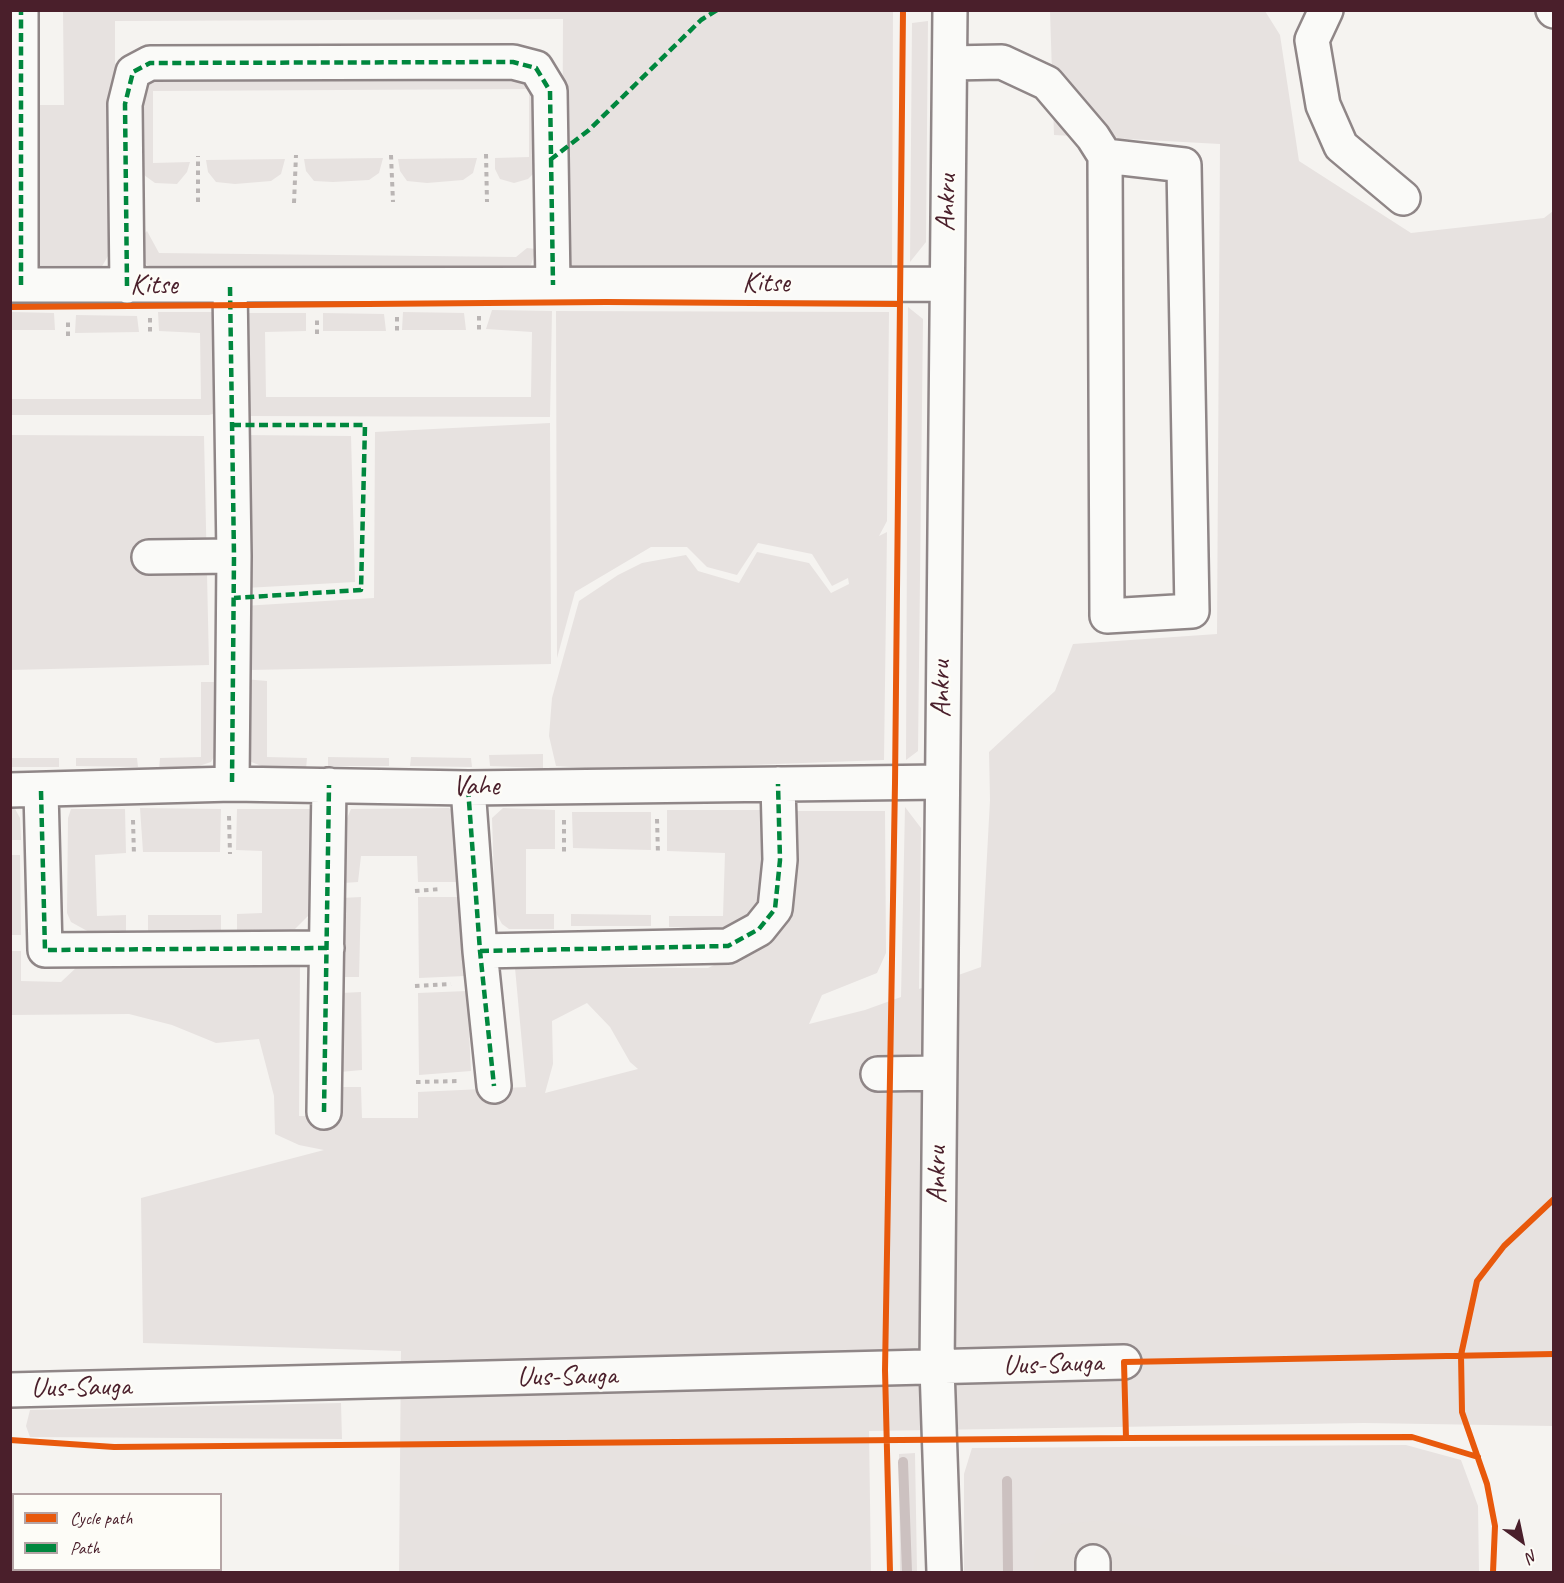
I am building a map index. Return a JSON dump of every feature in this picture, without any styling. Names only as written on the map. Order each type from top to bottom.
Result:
[{"type":"street","points":[[16,285],[21,10]]},
{"type":"street","name":"Ankru","points":[[944,1572],[937,1368],[938,1073],[945,284],[950,10]]},
{"type":"street","points":[[1326,10],[1312,40],[1323,105],[1341,146],[1403,198]]},
{"type":"street","points":[[127,286],[125,104],[133,72],[150,63],[513,62],[536,68],[550,92],[553,285]]},
{"type":"street","points":[[950,63],[1002,62],[1047,83],[1093,136],[1105,156],[1107,616],[1192,610],[1184,165],[1105,156]]},
{"type":"street","name":"Kitse","points":[[16,285],[230,287],[945,284]]},
{"type":"street","points":[[230,287],[234,556],[231,799]]},
{"type":"street","points":[[149,557],[234,556]]},
{"type":"street","name":"Vahe","points":[[26,790],[231,799],[329,785],[468,788],[942,782]]},
{"type":"street","points":[[480,951],[728,946],[738,941],[759,929],[776,909],[780,860],[778,784]]},
{"type":"street","points":[[324,1112],[329,785]]},
{"type":"street","points":[[468,788],[480,951],[494,1083]]},
{"type":"street","points":[[26,790],[45,950],[327,948]]},
{"type":"street","points":[[878,1074],[938,1073]]},
{"type":"street","name":"Uus-Sauga","points":[[11,1390],[1124,1362]]},
{"type":"street","points":[[10,1400],[11,1390]]},
{"type":"path","points":[[486,154],[487,202]]},
{"type":"path","points":[[294,202],[296,155]]},
{"type":"path","points":[[391,155],[393,202]]},
{"type":"path","points":[[198,156],[198,202]]},
{"type":"path","points":[[230,854],[231,799]]},
{"type":"path","points":[[563,812],[564,852]]},
{"type":"path","points":[[657,813],[658,854]]},
{"type":"path","points":[[133,814],[134,855]]},
{"type":"path","points":[[416,1082],[494,1083]]},
{"type":"shaded area","points":[[63,11],[893,11],[892,269],[575,268],[566,261],[562,238],[563,19],[115,21],[115,203],[111,251],[101,268],[88,272],[47,271],[37,264],[31,105],[64,105]]},
{"type":"shaded area","points":[[1050,11],[1265,11],[1280,35],[1299,161],[1411,233],[1544,218],[1553,211],[1553,1426],[1364,1423],[869,1431],[871,1572],[399,1572],[401,1351],[143,1343],[141,1198],[324,1150],[299,1145],[275,1134],[274,1096],[259,1039],[216,1043],[172,1025],[129,1014],[11,1015],[10,951],[21,951],[21,981],[61,982],[78,966],[300,963],[299,1116],[341,1117],[341,1087],[361,1087],[362,1118],[418,1118],[418,1092],[526,1087],[515,968],[708,968],[753,946],[795,811],[885,811],[886,953],[877,973],[822,995],[809,1024],[865,1010],[901,997],[905,807],[921,828],[919,989],[981,967],[990,800],[989,752],[1055,691],[1073,644],[1217,634],[1220,144],[1054,135]],"holes":[[[587,1003],[610,1027],[630,1062],[638,1069],[545,1093],[553,1064],[552,1021]]]},
{"type":"shaded area","points":[[928,21],[926,242],[910,262],[912,23]]},
{"type":"shaded area","points":[[148,77],[535,78],[536,171],[528,179],[514,183],[500,179],[495,169],[495,158],[529,157],[529,89],[153,91],[153,163],[190,162],[187,172],[177,184],[155,183],[144,175],[137,163],[142,85]]},
{"type":"shaded area","points":[[383,158],[379,173],[369,180],[333,182],[314,181],[306,171],[304,159]]},
{"type":"shaded area","points":[[477,158],[473,173],[463,180],[427,183],[407,181],[400,171],[398,159]]},
{"type":"shaded area","points":[[285,159],[281,174],[271,181],[235,184],[216,182],[208,172],[206,160]]},
{"type":"shaded area","points":[[147,231],[159,253],[516,257],[527,248],[536,249],[531,265],[519,271],[160,271],[147,265],[138,252],[139,239]]},
{"type":"shaded area","points":[[908,307],[923,319],[918,751],[906,760]]},
{"type":"shaded area","points":[[492,310],[552,311],[550,417],[251,416],[241,406],[244,325],[249,313],[306,313],[306,331],[265,332],[266,397],[531,397],[532,332],[486,329]]},
{"type":"shaded area","points":[[556,311],[889,312],[887,521],[879,536],[887,532],[884,760],[614,770],[556,766],[549,736],[552,698],[579,601],[618,575],[642,563],[686,555],[698,571],[739,583],[757,552],[809,563],[831,593],[849,584],[848,578],[832,586],[812,554],[758,543],[737,575],[707,567],[687,547],[651,547],[575,592],[557,658]]},
{"type":"shaded area","points":[[11,312],[54,313],[55,330],[11,330]]},
{"type":"shaded area","points":[[158,312],[213,312],[220,323],[221,412],[209,415],[11,415],[10,399],[201,399],[200,333],[159,331]]},
{"type":"shaded area","points":[[403,312],[464,313],[466,330],[402,330]]},
{"type":"shaded area","points":[[323,313],[384,314],[386,331],[323,331]]},
{"type":"shaded area","points":[[76,315],[137,316],[139,332],[75,333]]},
{"type":"shaded area","points":[[550,423],[551,664],[249,670],[243,606],[374,598],[375,432]]},
{"type":"shaded area","points":[[10,435],[204,436],[209,665],[11,670]]},
{"type":"shaded area","points":[[243,435],[351,436],[355,582],[245,588]]},
{"type":"shaded area","points":[[244,679],[267,681],[267,757],[307,758],[306,769],[264,767],[249,761],[245,750]]},
{"type":"shaded area","points":[[201,682],[216,682],[218,750],[211,762],[190,769],[159,771],[160,758],[201,757]]},
{"type":"shaded area","points":[[543,754],[543,768],[490,766],[489,755]]},
{"type":"shaded area","points":[[328,757],[389,758],[389,766],[328,766]]},
{"type":"shaded area","points":[[411,757],[471,758],[472,767],[410,766]]},
{"type":"shaded area","points":[[11,758],[59,758],[59,767],[11,767]]},
{"type":"shaded area","points":[[76,758],[137,758],[138,767],[76,766]]},
{"type":"shaded area","points":[[10,807],[14,807],[20,818],[21,840],[11,840]]},
{"type":"shaded area","points":[[140,808],[221,809],[220,852],[143,852]]},
{"type":"shaded area","points":[[449,808],[457,814],[461,882],[418,882],[417,856],[361,856],[358,882],[343,883],[345,823],[351,809]]},
{"type":"shaded area","points":[[503,808],[555,810],[555,849],[526,849],[526,914],[554,914],[554,929],[509,929],[502,924],[495,911],[492,818]]},
{"type":"shaded area","points":[[71,809],[125,809],[126,853],[95,855],[97,916],[126,915],[126,932],[89,932],[71,922],[67,913],[68,818]]},
{"type":"shaded area","points":[[237,809],[310,809],[317,819],[315,909],[295,929],[237,930],[237,914],[262,913],[262,851],[236,850]]},
{"type":"shaded area","points":[[667,810],[761,810],[767,820],[760,909],[730,929],[669,927],[669,916],[723,916],[725,853],[667,851]]},
{"type":"shaded area","points":[[572,812],[651,812],[651,850],[573,848]]},
{"type":"shaded area","points":[[11,855],[20,855],[21,935],[11,935]]},
{"type":"shaded area","points":[[361,897],[359,977],[341,977],[341,898]]},
{"type":"shaded area","points":[[418,897],[459,897],[465,976],[419,978]]},
{"type":"shaded area","points":[[571,914],[651,915],[651,926],[571,926]]},
{"type":"shaded area","points":[[148,915],[221,915],[221,930],[148,932]]},
{"type":"shaded area","points":[[467,991],[471,1071],[419,1075],[418,993]]},
{"type":"shaded area","points":[[361,992],[362,1070],[340,1072],[341,993]]},
{"type":"shaded area","points":[[341,1403],[342,1439],[30,1437],[26,1426],[30,1410]]},
{"type":"shaded area","points":[[1406,1445],[1461,1460],[1478,1506],[1479,1572],[1360,1572],[1355,1568],[1106,1520],[1062,1524],[1035,1553],[1033,1572],[964,1572],[964,1474],[972,1448]]},
{"type":"shaded area","points":[[915,1453],[917,1572],[900,1572],[899,1454]]},
{"type":"shaded area","points":[[1026,1478],[1468,1572],[1026,1572]]},
{"type":"waterway","points":[[903,1462],[907,1572]]},
{"type":"waterway","points":[[1007,1481],[1008,1572]]},
{"type":"marked path","points":[[21,10],[21,285]]},
{"type":"marked path","points":[[550,160],[589,130],[701,20],[717,10]]},
{"type":"marked path","points":[[127,286],[125,104],[133,72],[150,63],[513,62],[536,68],[550,91],[553,285]]},
{"type":"marked path","points":[[230,287],[234,556],[232,784]]},
{"type":"marked path","points":[[232,425],[365,425],[361,590],[234,598]]},
{"type":"marked path","points":[[480,951],[728,946],[759,929],[775,909],[780,860],[778,784]]},
{"type":"marked path","points":[[324,1112],[329,785]]},
{"type":"marked path","points":[[468,788],[480,951],[494,1086]]},
{"type":"marked path","points":[[41,791],[45,950],[327,948]]},
{"type":"cycle path","points":[[890,1572],[885,1370],[895,783],[903,10]]},
{"type":"cycle path","points":[[10,307],[606,302],[899,304]]},
{"type":"cycle path","points":[[1493,1572],[1495,1526],[1487,1484],[1462,1412],[1461,1355],[1477,1281],[1504,1246],[1554,1199]]},
{"type":"cycle path","points":[[10,1440],[114,1447],[1126,1438],[1124,1362],[1554,1354]]},
{"type":"cycle path","points":[[1126,1438],[1412,1437],[1478,1457]]}]
